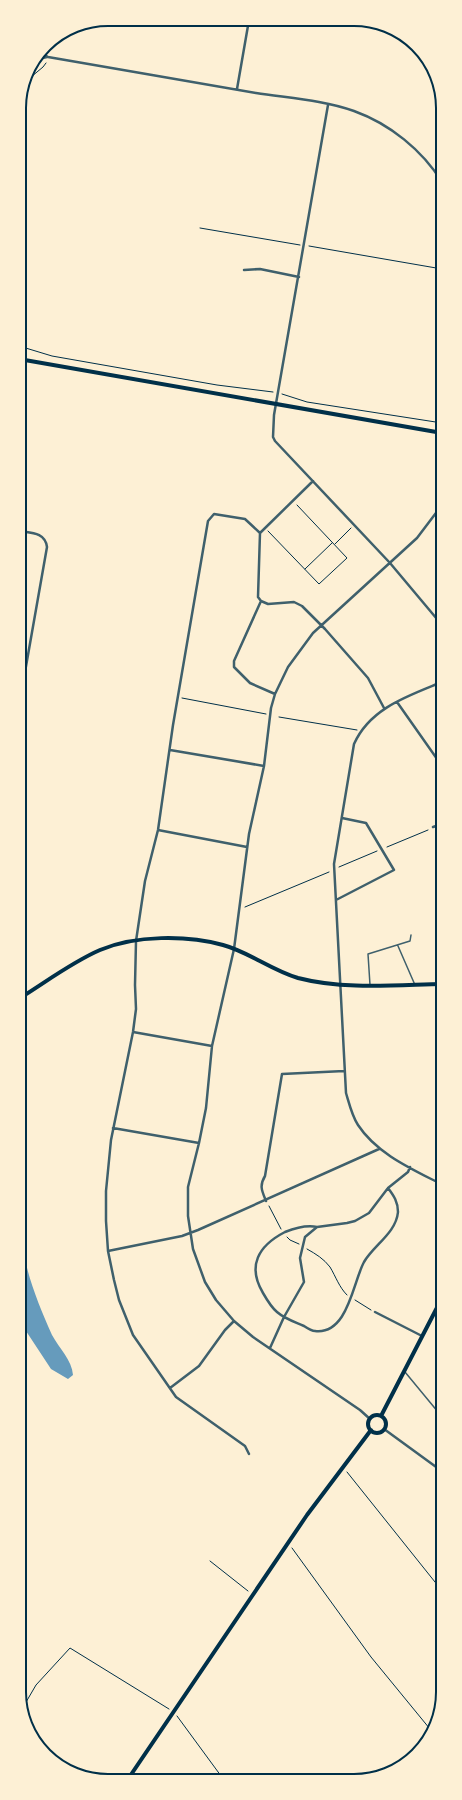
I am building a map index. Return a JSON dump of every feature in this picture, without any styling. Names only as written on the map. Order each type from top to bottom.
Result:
[{"type":"main road","points":[[26,360],[264,400],[277,404],[436,431]]},
{"type":"main road","points":[[26,994],[101,950],[136,941],[176,937],[215,943],[234,949],[297,977],[340,985],[436,984]]},
{"type":"main road","points":[[382,1416],[436,1309]]},
{"type":"main road","points":[[375,1416],[382,1416],[386,1422],[384,1429],[378,1433],[371,1430],[368,1425],[370,1419],[375,1416]]},
{"type":"main road","points":[[131,1774],[288,1543],[371,1430]]},
{"type":"street","points":[[237,89],[248,26]]},
{"type":"street","points":[[43,58],[48,57],[237,89],[354,111],[378,122],[396,134],[423,156],[436,172]]},
{"type":"street","points":[[328,105],[274,415],[273,437],[390,563],[436,618]]},
{"type":"street","points":[[244,270],[260,269],[299,277]]},
{"type":"street","points":[[313,481],[260,533],[258,597],[261,601],[268,604],[294,602],[302,606],[368,678],[384,708]]},
{"type":"street","points":[[249,1454],[244,1446],[176,1397],[127,1324],[115,1287],[108,1251],[106,1191],[113,1128],[133,1032],[136,1009],[134,985],[136,941],[145,881],[158,830],[178,697],[208,521],[214,514],[245,519],[260,533]]},
{"type":"street","points":[[370,1419],[360,1410],[270,1348],[234,1321],[216,1300],[205,1282],[193,1249],[188,1216],[188,1187],[200,1143],[206,1108],[212,1046],[234,949],[249,834],[264,766],[270,715],[276,694],[288,666],[313,633],[417,538],[436,516]]},
{"type":"street","points":[[26,532],[40,535],[47,547],[26,666]]},
{"type":"street","points":[[261,601],[234,661],[234,667],[250,683],[276,694]]},
{"type":"street","points":[[436,685],[384,708],[360,731],[354,744],[334,864],[346,1093],[357,1124],[379,1149],[436,1181]]},
{"type":"street","points":[[397,702],[436,757]]},
{"type":"street","points":[[170,750],[264,766]]},
{"type":"street","points":[[336,900],[394,870],[366,823],[342,818]]},
{"type":"street","points":[[158,830],[247,847]]},
{"type":"street","points":[[133,1032],[212,1046]]},
{"type":"street","points":[[266,1201],[261,1190],[261,1182],[265,1176],[282,1074],[344,1071]]},
{"type":"street","points":[[113,1128],[200,1143]]},
{"type":"street","points":[[108,1251],[190,1233],[266,1201],[379,1149]]},
{"type":"street","points":[[388,1188],[397,1200],[398,1214],[389,1233],[375,1247],[364,1262],[345,1313],[338,1323],[326,1329],[315,1331],[284,1317],[269,1304],[259,1286],[255,1270],[258,1254],[273,1239],[291,1230],[310,1226],[317,1227],[347,1223],[362,1217],[369,1213],[388,1188],[408,1172],[410,1167]]},
{"type":"street","points":[[270,1348],[284,1317],[304,1282],[300,1258],[302,1246],[305,1237],[317,1227]]},
{"type":"street","points":[[375,1312],[422,1336]]},
{"type":"street","points":[[170,1388],[200,1366],[225,1330],[234,1321]]},
{"type":"street","points":[[384,1429],[436,1467]]},
{"type":"lane","points":[[370,985],[368,954],[410,941],[411,935]]},
{"type":"lane","points":[[398,945],[415,985]]},
{"type":"lane","points":[[404,1371],[436,1410]]},
{"type":"path","points":[[32,76],[43,67]]},
{"type":"path","points":[[200,228],[436,268]]},
{"type":"path","points":[[26,348],[52,356],[78,361],[217,385],[279,393],[308,402],[436,422]]},
{"type":"path","points":[[265,528],[319,584],[347,558],[293,501]]},
{"type":"path","points":[[334,544],[354,525]]},
{"type":"path","points":[[305,569],[333,542]]},
{"type":"path","points":[[178,697],[270,715]]},
{"type":"path","points":[[279,717],[360,731]]},
{"type":"path","points":[[266,1201],[283,1233],[290,1240],[320,1256],[330,1267],[339,1286],[351,1298],[375,1312]]},
{"type":"path","points":[[343,1467],[436,1583]]},
{"type":"path","points":[[288,1543],[371,1657],[428,1727]]},
{"type":"path","points":[[210,1561],[253,1595]]},
{"type":"path","points":[[27,1700],[36,1685],[70,1648],[174,1712],[220,1774]]},
{"type":"water","points":[[26,1264],[31,1282],[52,1335],[68,1359],[73,1375],[68,1379],[51,1369],[26,1331]]}]
